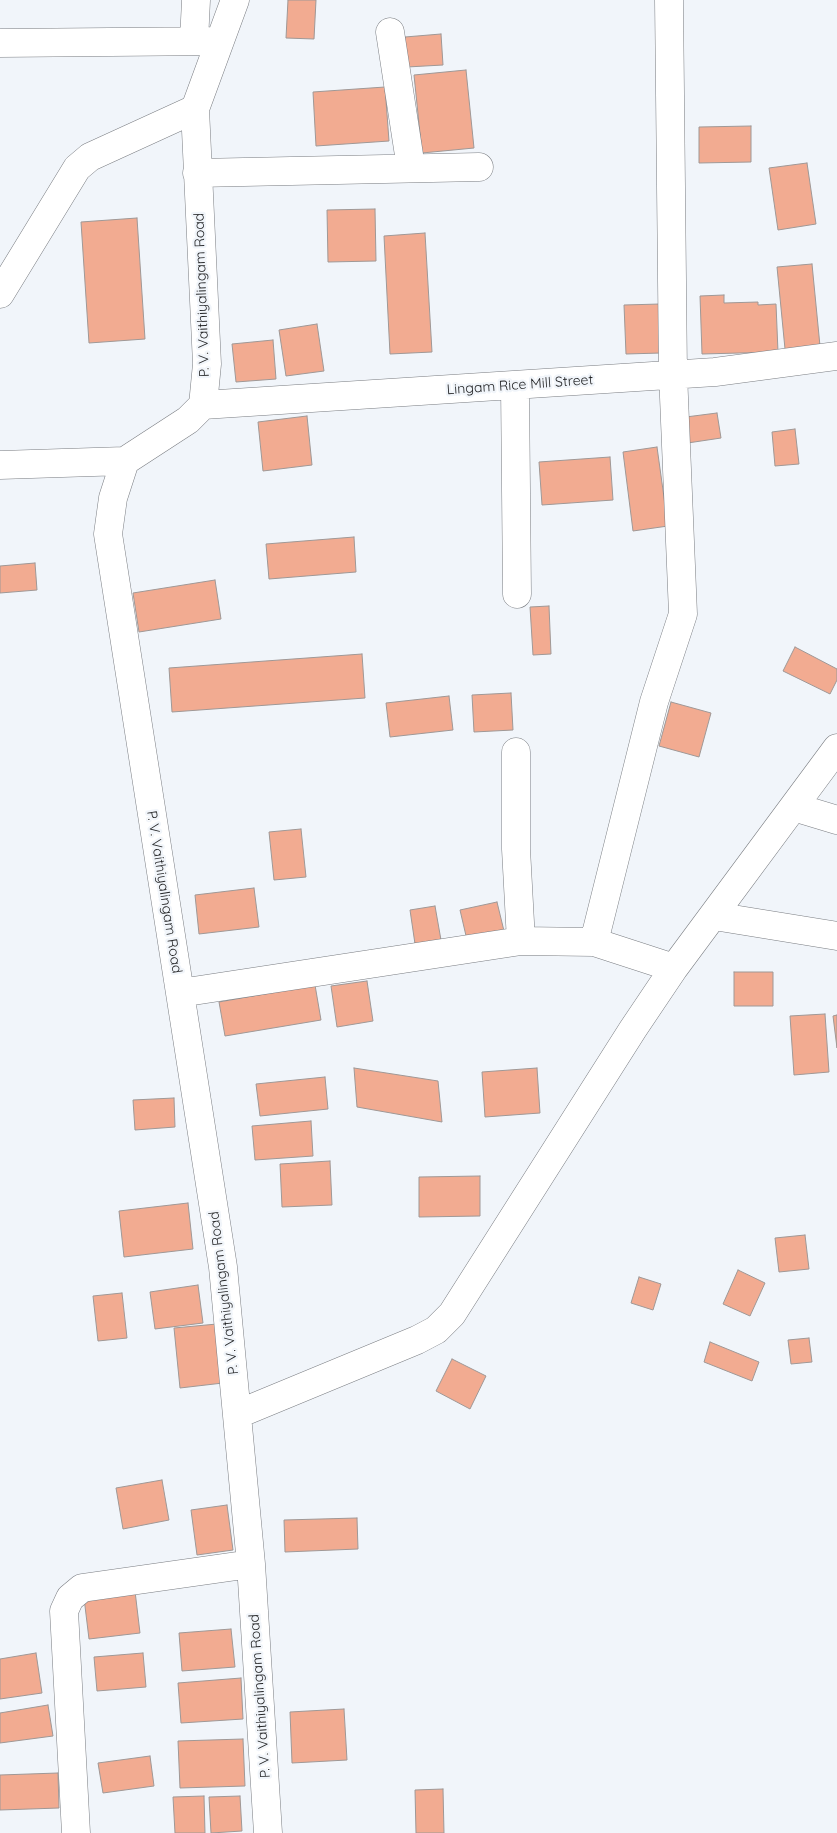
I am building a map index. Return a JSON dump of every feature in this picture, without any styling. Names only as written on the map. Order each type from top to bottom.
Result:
[{"type":"street","points":[[0,43],[207,41],[196,0]]},
{"type":"street","name":"P. V. Vaithiyalingam Road","points":[[202,405],[207,364],[195,109],[207,41],[235,0]]},
{"type":"street","points":[[594,942],[654,702],[683,614],[673,373],[670,0]]},
{"type":"street","points":[[390,32],[411,168]]},
{"type":"street","points":[[0,294],[77,168],[90,157],[195,109]]},
{"type":"street","points":[[197,173],[480,167]]},
{"type":"street","name":"Lingam Rice Mill Street","points":[[202,405],[515,386],[673,373],[715,372],[837,356]]},
{"type":"street","points":[[515,386],[517,594]]},
{"type":"street","points":[[0,465],[124,461],[188,420],[202,405]]},
{"type":"street","name":"P. V. Vaithiyalingam Road","points":[[124,461],[113,498],[108,534],[223,1266],[251,1564],[268,1833]]},
{"type":"street","points":[[238,1414],[417,1340],[436,1330],[452,1314],[633,1029],[674,968],[837,748]]},
{"type":"street","points":[[516,752],[516,849],[521,941]]},
{"type":"street","points":[[794,807],[837,820]]},
{"type":"street","points":[[714,916],[837,936]]},
{"type":"street","points":[[180,993],[521,941],[594,942],[674,968]]},
{"type":"street","points":[[76,1833],[64,1611],[70,1598],[82,1588],[251,1564]]},
{"type":"building","points":[[288,0],[316,0],[314,39],[286,38]]},
{"type":"building","points":[[441,34],[443,65],[407,67],[405,37]]},
{"type":"building","points":[[466,70],[474,148],[422,153],[414,75]]},
{"type":"building","points":[[385,87],[389,141],[316,146],[313,92]]},
{"type":"building","points":[[751,126],[751,162],[699,163],[699,127]]},
{"type":"building","points":[[807,163],[816,224],[778,230],[769,168]]},
{"type":"building","points":[[375,209],[376,261],[328,262],[327,210]]},
{"type":"building","points":[[137,218],[145,339],[89,343],[81,222]]},
{"type":"building","points":[[425,233],[432,352],[390,354],[384,236]]},
{"type":"building","points":[[812,264],[820,346],[785,349],[777,267]]},
{"type":"building","points":[[724,295],[724,303],[758,302],[758,305],[776,304],[778,352],[702,354],[700,296]]},
{"type":"building","points":[[660,304],[661,353],[626,354],[624,305]]},
{"type":"building","points":[[317,324],[324,371],[286,376],[279,330]]},
{"type":"building","points":[[273,340],[276,379],[236,382],[232,344]]},
{"type":"building","points":[[717,413],[721,438],[681,444],[678,418]]},
{"type":"building","points":[[307,416],[312,465],[263,471],[258,422]]},
{"type":"building","points":[[795,429],[799,464],[775,466],[772,432]]},
{"type":"building","points":[[657,447],[668,526],[633,531],[623,452]]},
{"type":"building","points":[[610,457],[613,500],[542,505],[539,462]]},
{"type":"building","points":[[354,537],[356,572],[269,579],[266,544]]},
{"type":"building","points":[[35,563],[37,590],[0,593],[0,566]]},
{"type":"building","points":[[215,580],[221,619],[139,632],[133,593]]},
{"type":"building","points":[[549,606],[551,654],[533,655],[530,607]]},
{"type":"building","points":[[795,647],[837,669],[837,680],[830,694],[783,671]]},
{"type":"building","points":[[362,654],[365,698],[172,712],[169,668]]},
{"type":"building","points":[[511,693],[513,730],[474,732],[472,695]]},
{"type":"building","points":[[449,696],[453,730],[390,737],[386,703]]},
{"type":"building","points":[[671,702],[711,713],[699,757],[659,746]]},
{"type":"building","points":[[301,829],[306,877],[274,880],[269,832]]},
{"type":"building","points":[[254,888],[259,927],[199,934],[195,895]]},
{"type":"building","points":[[497,902],[504,931],[467,940],[460,910]]},
{"type":"building","points":[[435,906],[441,940],[415,944],[410,910]]},
{"type":"building","points":[[734,972],[773,972],[773,1006],[734,1006]]},
{"type":"building","points":[[367,981],[373,1021],[337,1027],[331,986]]},
{"type":"building","points":[[315,985],[321,1020],[225,1036],[219,1002]]},
{"type":"building","points":[[825,1014],[829,1072],[794,1075],[790,1016]]},
{"type":"building","points":[[837,1015],[837,1048],[833,1016]]},
{"type":"building","points":[[354,1068],[438,1081],[442,1122],[357,1107]]},
{"type":"building","points":[[537,1068],[540,1113],[485,1117],[482,1072]]},
{"type":"building","points":[[325,1077],[328,1109],[260,1116],[256,1084]]},
{"type":"building","points":[[174,1098],[175,1127],[135,1130],[133,1100]]},
{"type":"building","points":[[311,1121],[313,1156],[255,1160],[252,1126]]},
{"type":"building","points":[[330,1161],[332,1205],[282,1207],[280,1164]]},
{"type":"building","points":[[480,1176],[480,1216],[419,1217],[419,1177]]},
{"type":"building","points":[[188,1203],[193,1249],[124,1257],[119,1211]]},
{"type":"building","points":[[805,1235],[809,1269],[779,1272],[775,1238]]},
{"type":"building","points":[[738,1270],[765,1283],[750,1316],[723,1304]]},
{"type":"building","points":[[639,1277],[661,1284],[653,1310],[631,1303]]},
{"type":"building","points":[[198,1285],[203,1323],[155,1329],[150,1292]]},
{"type":"building","points":[[122,1293],[127,1338],[98,1341],[93,1296]]},
{"type":"building","points":[[217,1324],[223,1383],[180,1388],[174,1328]]},
{"type":"building","points":[[809,1338],[812,1362],[791,1364],[788,1340]]},
{"type":"building","points":[[710,1342],[759,1362],[752,1381],[704,1362]]},
{"type":"building","points":[[452,1359],[486,1376],[470,1409],[436,1391]]},
{"type":"building","points":[[162,1480],[169,1520],[123,1529],[116,1488]]},
{"type":"building","points":[[227,1505],[233,1550],[197,1555],[191,1510]]},
{"type":"building","points":[[357,1518],[358,1549],[285,1552],[284,1520]]},
{"type":"building","points":[[135,1591],[140,1633],[89,1639],[84,1598]]},
{"type":"building","points":[[231,1629],[235,1667],[182,1671],[179,1633]]},
{"type":"building","points":[[36,1653],[42,1693],[0,1699],[0,1659]]},
{"type":"building","points":[[143,1653],[146,1687],[97,1691],[94,1657]]},
{"type":"building","points":[[241,1678],[243,1719],[181,1723],[178,1683]]},
{"type":"building","points":[[48,1705],[53,1736],[0,1743],[0,1713]]},
{"type":"building","points":[[344,1709],[347,1760],[292,1763],[290,1712]]},
{"type":"building","points":[[243,1739],[245,1786],[180,1788],[178,1741]]},
{"type":"building","points":[[150,1756],[154,1786],[103,1793],[98,1763]]},
{"type":"building","points":[[58,1773],[59,1808],[0,1810],[0,1775]]},
{"type":"building","points":[[443,1789],[444,1833],[416,1833],[415,1790]]},
{"type":"building","points":[[204,1796],[205,1833],[175,1833],[173,1797]]},
{"type":"building","points":[[240,1796],[242,1831],[211,1833],[209,1797]]}]
